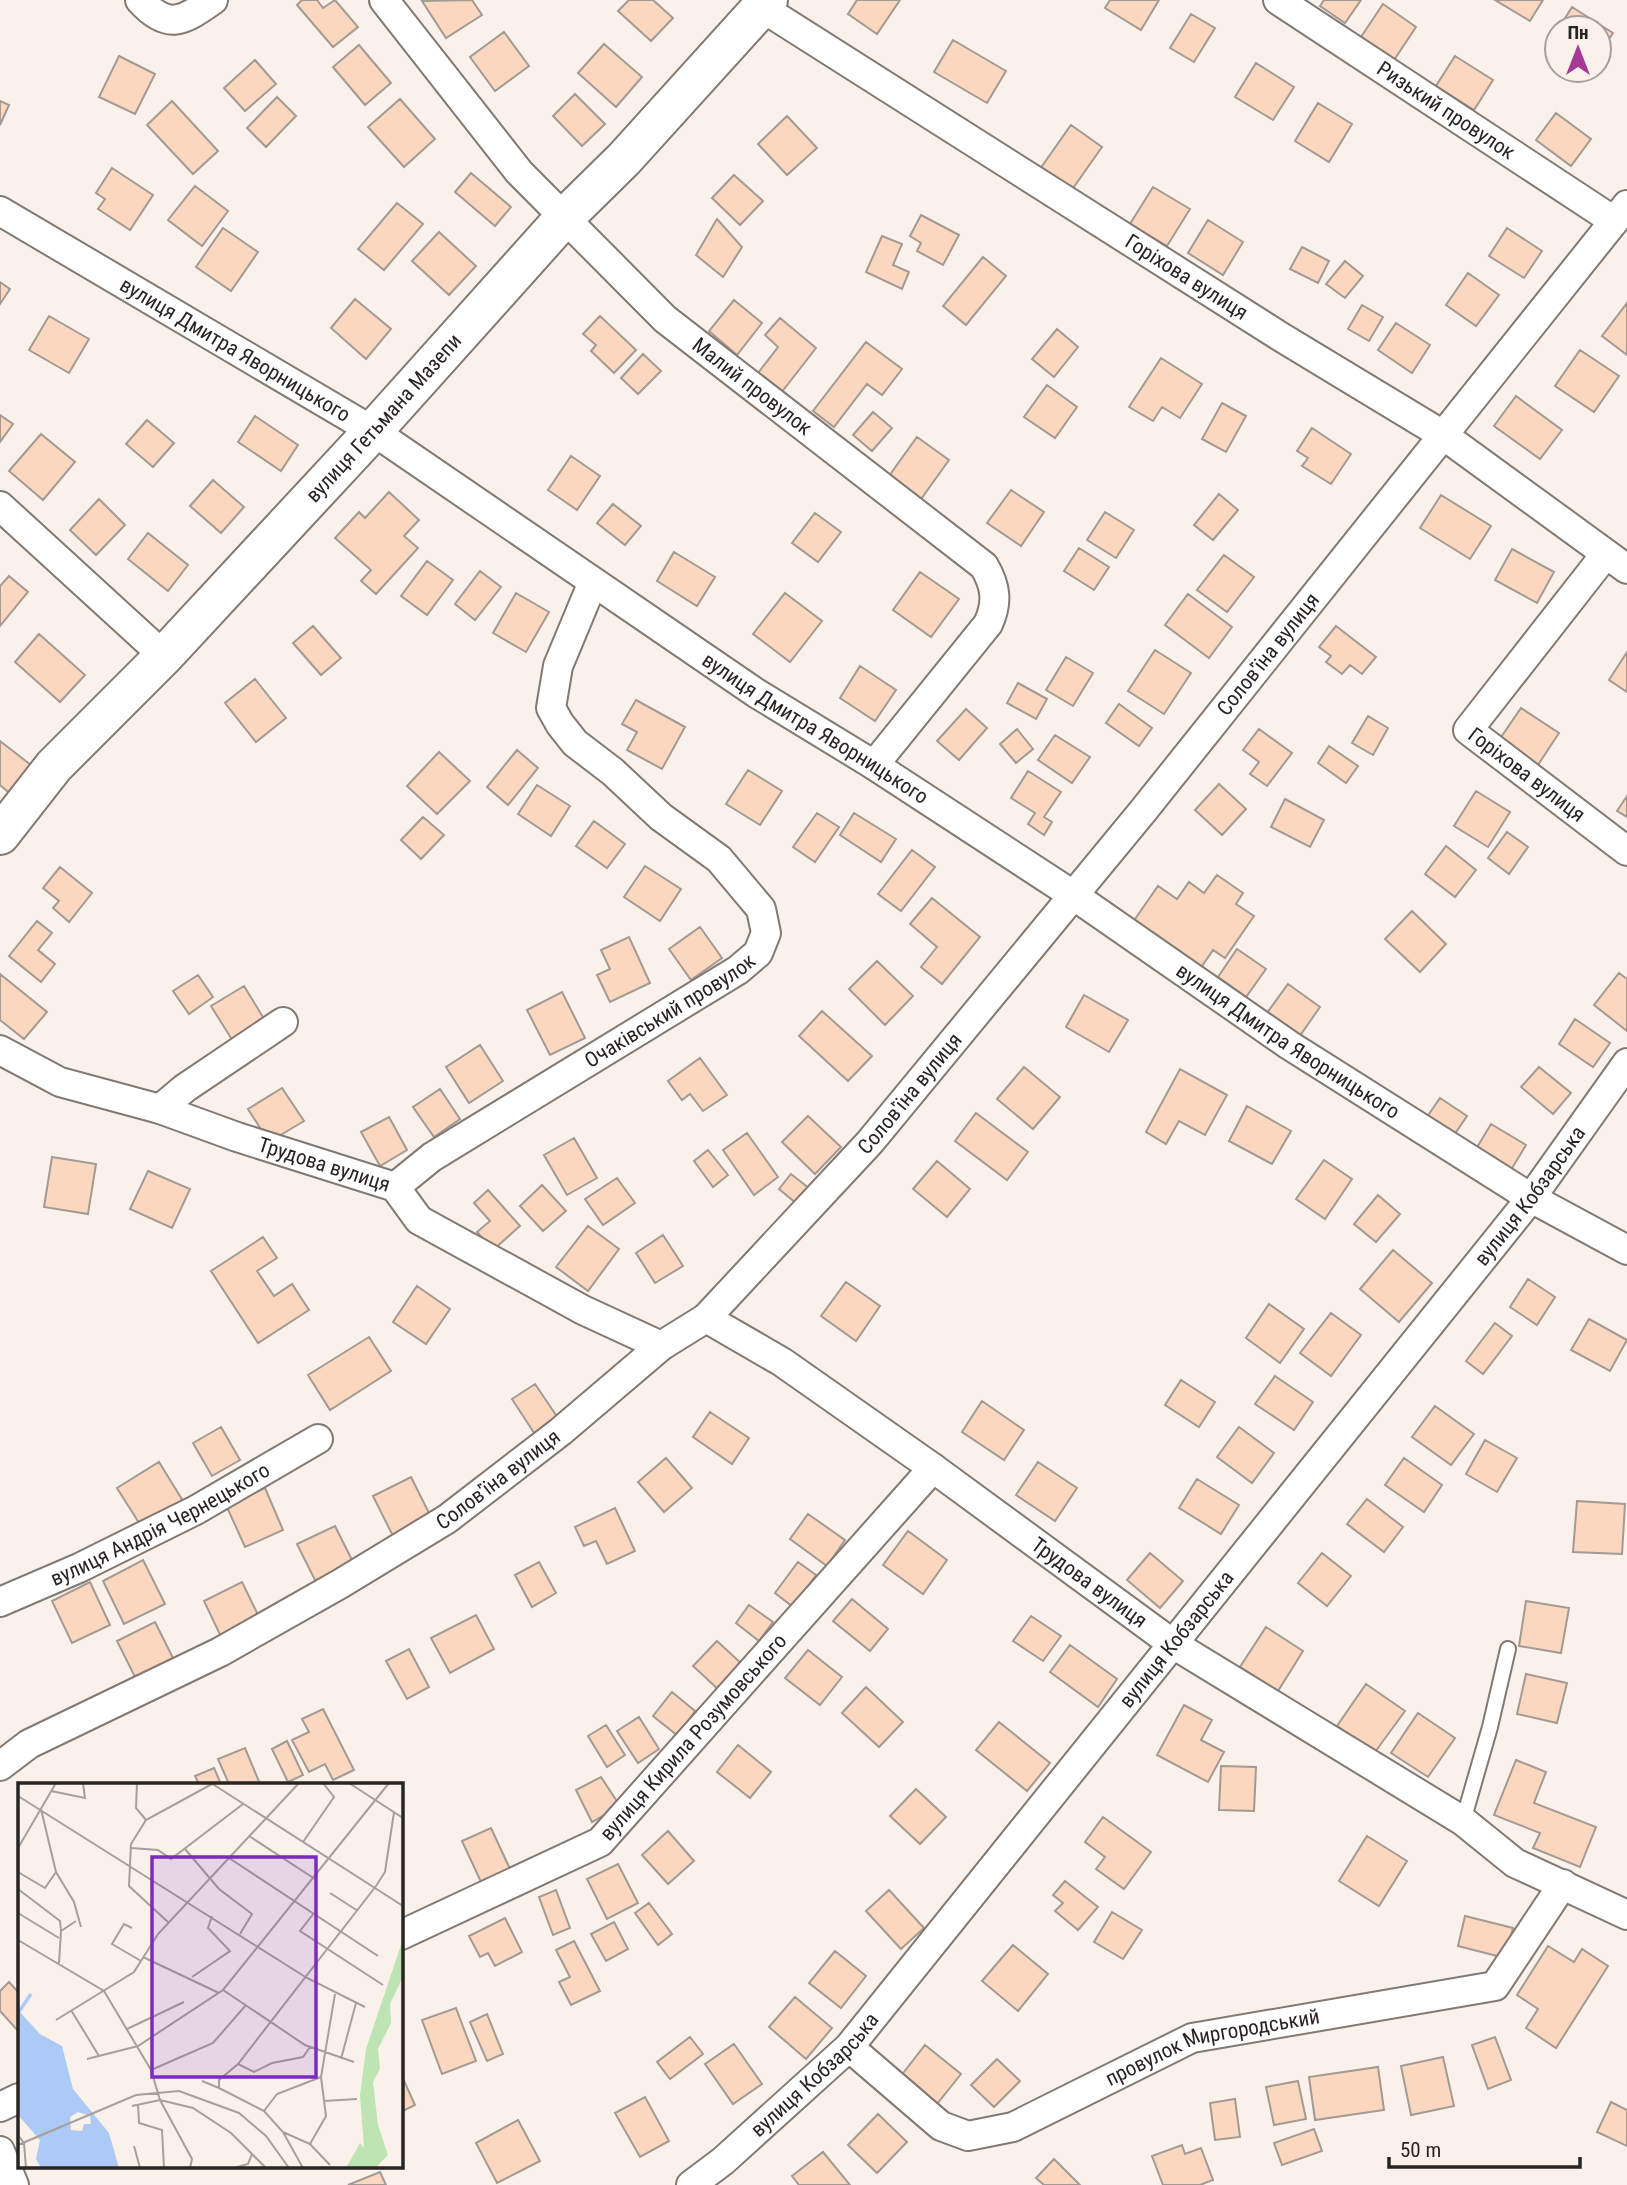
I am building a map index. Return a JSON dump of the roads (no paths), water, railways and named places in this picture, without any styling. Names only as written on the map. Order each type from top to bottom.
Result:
[{"type":"street","points":[[140,0],[153,14],[174,21],[187,18],[213,0]]},
{"type":"street","name":"Малий провулок","points":[[384,0],[519,172],[665,319],[984,566],[992,579],[996,596],[988,624],[874,765]]},
{"type":"street","name":"Ризький провулок","points":[[1278,0],[1621,213]]},
{"type":"street","name":"вулиця Гетьмана Мазепи","points":[[0,835],[54,765],[164,656],[373,431],[564,218],[624,159],[764,4]]},
{"type":"street","name":"Горіхова вулиця","points":[[764,4],[1281,337],[1443,435],[1616,562],[1468,730],[1627,851]]},
{"type":"street","name":"вулиця Дмитра Яворницького","points":[[0,211],[373,431],[756,693],[874,765],[1073,895],[1289,1045],[1531,1198],[1627,1250]]},
{"type":"street","name":"Солов'їна вулиця","points":[[0,1766],[29,1744],[220,1652],[341,1584],[446,1519],[560,1432],[662,1346],[706,1318],[870,1142],[1143,811],[1621,213]]},
{"type":"street","points":[[0,506],[164,656]]},
{"type":"street","name":"Очаківський провулок","points":[[395,1187],[432,1157],[738,970],[758,953],[766,933],[761,909],[719,859],[661,817],[613,772],[575,743],[551,708],[558,666],[593,582]]},
{"type":"street","points":[[160,1109],[219,1063],[283,1022]]},
{"type":"street","name":"Трудова вулиця","points":[[0,1050],[60,1082],[160,1109],[237,1137],[395,1187],[419,1220],[583,1310],[662,1346]]},
{"type":"street","name":"вулиця Кобзарська","points":[[691,2185],[723,2161],[849,2047],[1531,1198],[1627,1063]]},
{"type":"street","name":"Трудова вулиця","points":[[706,1318],[782,1362],[933,1468],[1173,1644],[1463,1821],[1515,1863],[1627,1915]]},
{"type":"street","name":"вулиця Андрія Чернецького","points":[[0,1602],[79,1569],[196,1510],[318,1439]]},
{"type":"street","name":"вулиця Кирила Розумовського","points":[[402,1935],[600,1842],[933,1468]]},
{"type":"street","name":"провулок Миргородський","points":[[849,2047],[941,2126],[968,2136],[1013,2127],[1192,2038],[1495,1986],[1563,1884]]},
{"type":"street","points":[[0,2107],[18,2098]]},
{"type":"street","points":[[0,2151],[14,2185]]},
{"type":"lane","points":[[1463,1821],[1490,1727],[1508,1649]]}]
